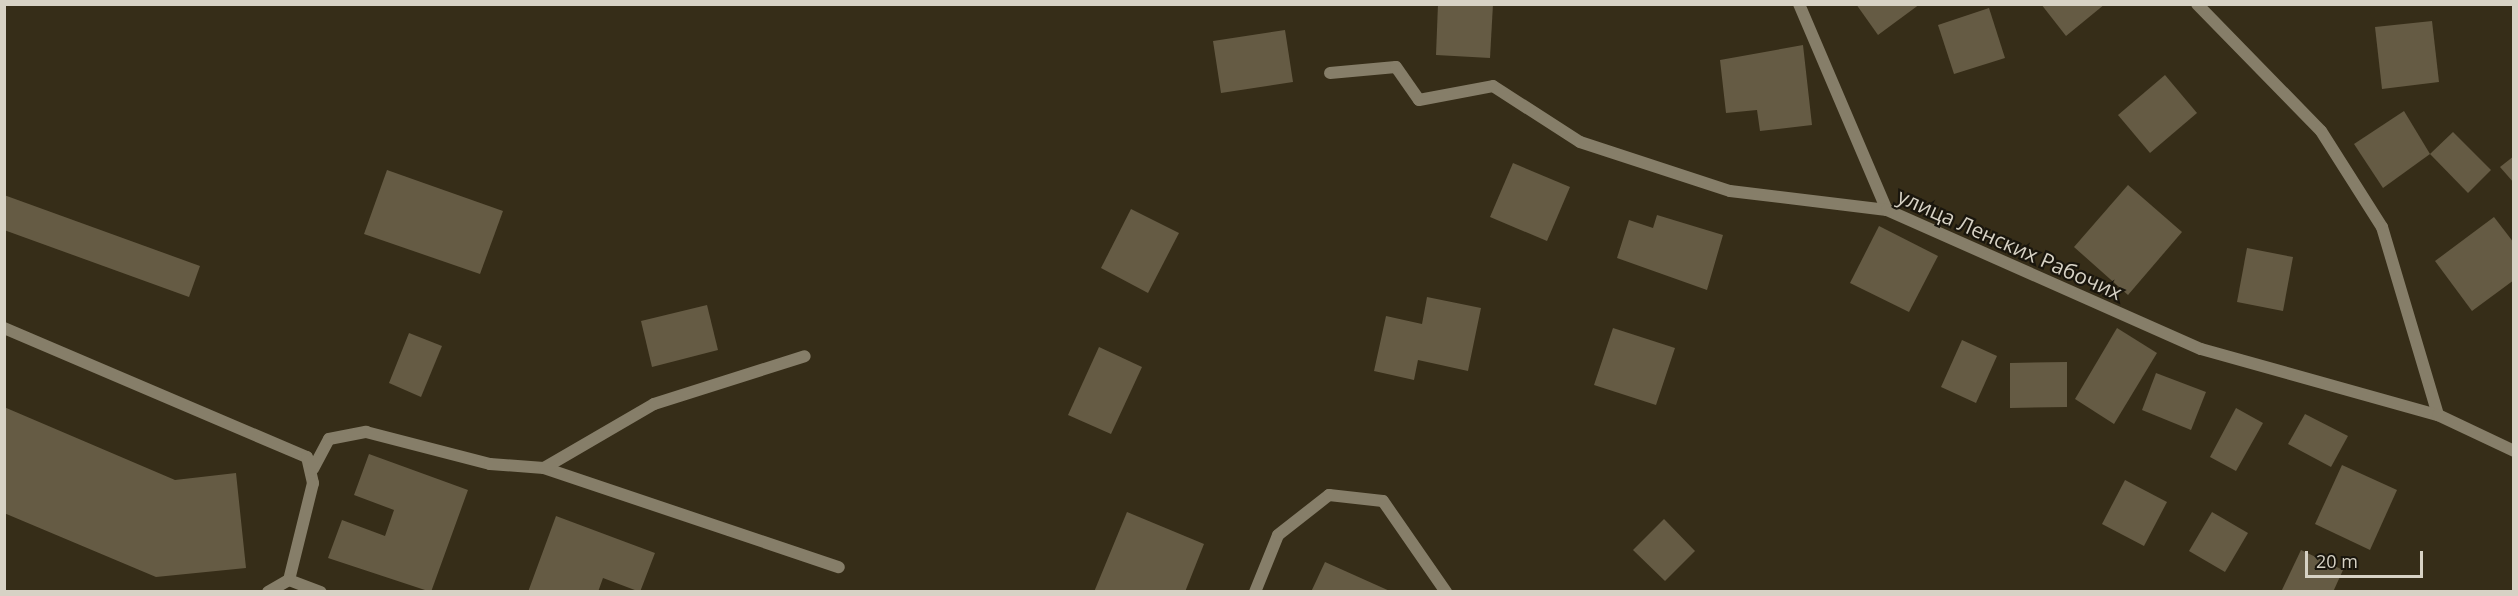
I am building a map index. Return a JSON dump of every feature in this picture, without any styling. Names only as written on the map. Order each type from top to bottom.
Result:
[{"type":"street","points":[[1799,4],[1887,210]]},
{"type":"street","points":[[2197,4],[2320,131],[2382,227],[2438,415]]},
{"type":"street","name":"улица Ленских Рабочих","points":[[1330,73],[1396,68],[1419,100],[1493,86],[1580,142],[1730,192],[1887,210],[2201,349],[2438,415],[2514,451]]},
{"type":"street","points":[[4,328],[295,452],[314,469]]},
{"type":"street","points":[[544,468],[654,404],[805,356]]},
{"type":"street","points":[[289,580],[314,469],[329,439],[366,432],[490,464],[544,468],[839,567]]},
{"type":"street","points":[[1255,591],[1278,535],[1329,495],[1383,501],[1446,591]]},
{"type":"street","points":[[267,591],[289,580],[321,591]]},
{"type":"building","points":[[1438,4],[1493,4],[1490,58],[1436,55]]},
{"type":"building","points":[[1856,4],[1920,4],[1878,35]]},
{"type":"building","points":[[2041,4],[2105,4],[2066,36]]},
{"type":"building","points":[[1989,8],[2005,58],[1954,74],[1938,25]]},
{"type":"building","points":[[2432,21],[2439,82],[2382,89],[2375,27]]},
{"type":"building","points":[[1285,30],[1293,82],[1221,93],[1213,41]]},
{"type":"building","points":[[1803,45],[1812,125],[1760,131],[1757,110],[1726,113],[1720,60]]},
{"type":"building","points":[[2165,75],[2197,113],[2150,153],[2118,115]]},
{"type":"building","points":[[2404,111],[2430,154],[2383,188],[2354,144]]},
{"type":"building","points":[[2453,132],[2491,170],[2468,193],[2430,154]]},
{"type":"building","points":[[2514,156],[2514,183],[2500,167]]},
{"type":"building","points":[[1513,163],[1570,187],[1547,241],[1490,217]]},
{"type":"building","points":[[387,170],[503,211],[480,274],[364,234]]},
{"type":"building","points":[[2128,185],[2182,232],[2128,295],[2074,247]]},
{"type":"building","points":[[4,195],[200,266],[189,297],[4,230]]},
{"type":"building","points":[[1131,209],[1179,233],[1148,293],[1101,268]]},
{"type":"building","points":[[1657,215],[1723,235],[1707,290],[1617,258],[1629,220],[1653,228]]},
{"type":"building","points":[[2494,217],[2514,243],[2514,280],[2472,311],[2435,261]]},
{"type":"building","points":[[1879,226],[1938,256],[1909,312],[1850,283]]},
{"type":"building","points":[[2247,248],[2293,257],[2283,311],[2237,302]]},
{"type":"building","points":[[1427,297],[1481,308],[1468,371],[1418,360],[1414,380],[1374,371],[1386,316],[1422,324]]},
{"type":"building","points":[[707,305],[718,350],[652,367],[641,321]]},
{"type":"building","points":[[1613,328],[1675,348],[1656,405],[1594,385]]},
{"type":"building","points":[[2117,328],[2157,353],[2114,424],[2075,399]]},
{"type":"building","points":[[409,333],[442,346],[421,397],[389,383]]},
{"type":"building","points":[[1962,340],[1997,356],[1976,403],[1941,387]]},
{"type":"building","points":[[1099,347],[1142,367],[1111,434],[1068,415]]},
{"type":"building","points":[[2067,362],[2067,407],[2010,408],[2010,363]]},
{"type":"building","points":[[2156,373],[2206,392],[2191,430],[2142,410]]},
{"type":"building","points":[[4,407],[175,480],[236,473],[246,568],[156,577],[4,513]]},
{"type":"building","points":[[2236,408],[2263,423],[2236,471],[2210,457]]},
{"type":"building","points":[[2305,414],[2348,436],[2331,467],[2288,444]]},
{"type":"building","points":[[369,454],[468,490],[431,592],[328,558],[342,520],[385,536],[394,510],[354,495]]},
{"type":"building","points":[[2342,465],[2397,490],[2370,550],[2315,524]]},
{"type":"building","points":[[2125,480],[2167,502],[2144,546],[2102,524]]},
{"type":"building","points":[[1127,512],[1204,544],[1185,592],[1094,592]]},
{"type":"building","points":[[2212,512],[2248,533],[2225,572],[2189,551]]},
{"type":"building","points":[[556,516],[655,553],[640,592],[603,578],[598,592],[528,592]]},
{"type":"building","points":[[1664,519],[1695,551],[1665,581],[1633,550]]},
{"type":"building","points":[[2301,550],[2343,570],[2333,592],[2281,592]]},
{"type":"building","points":[[1325,562],[1392,592],[1311,592]]}]
